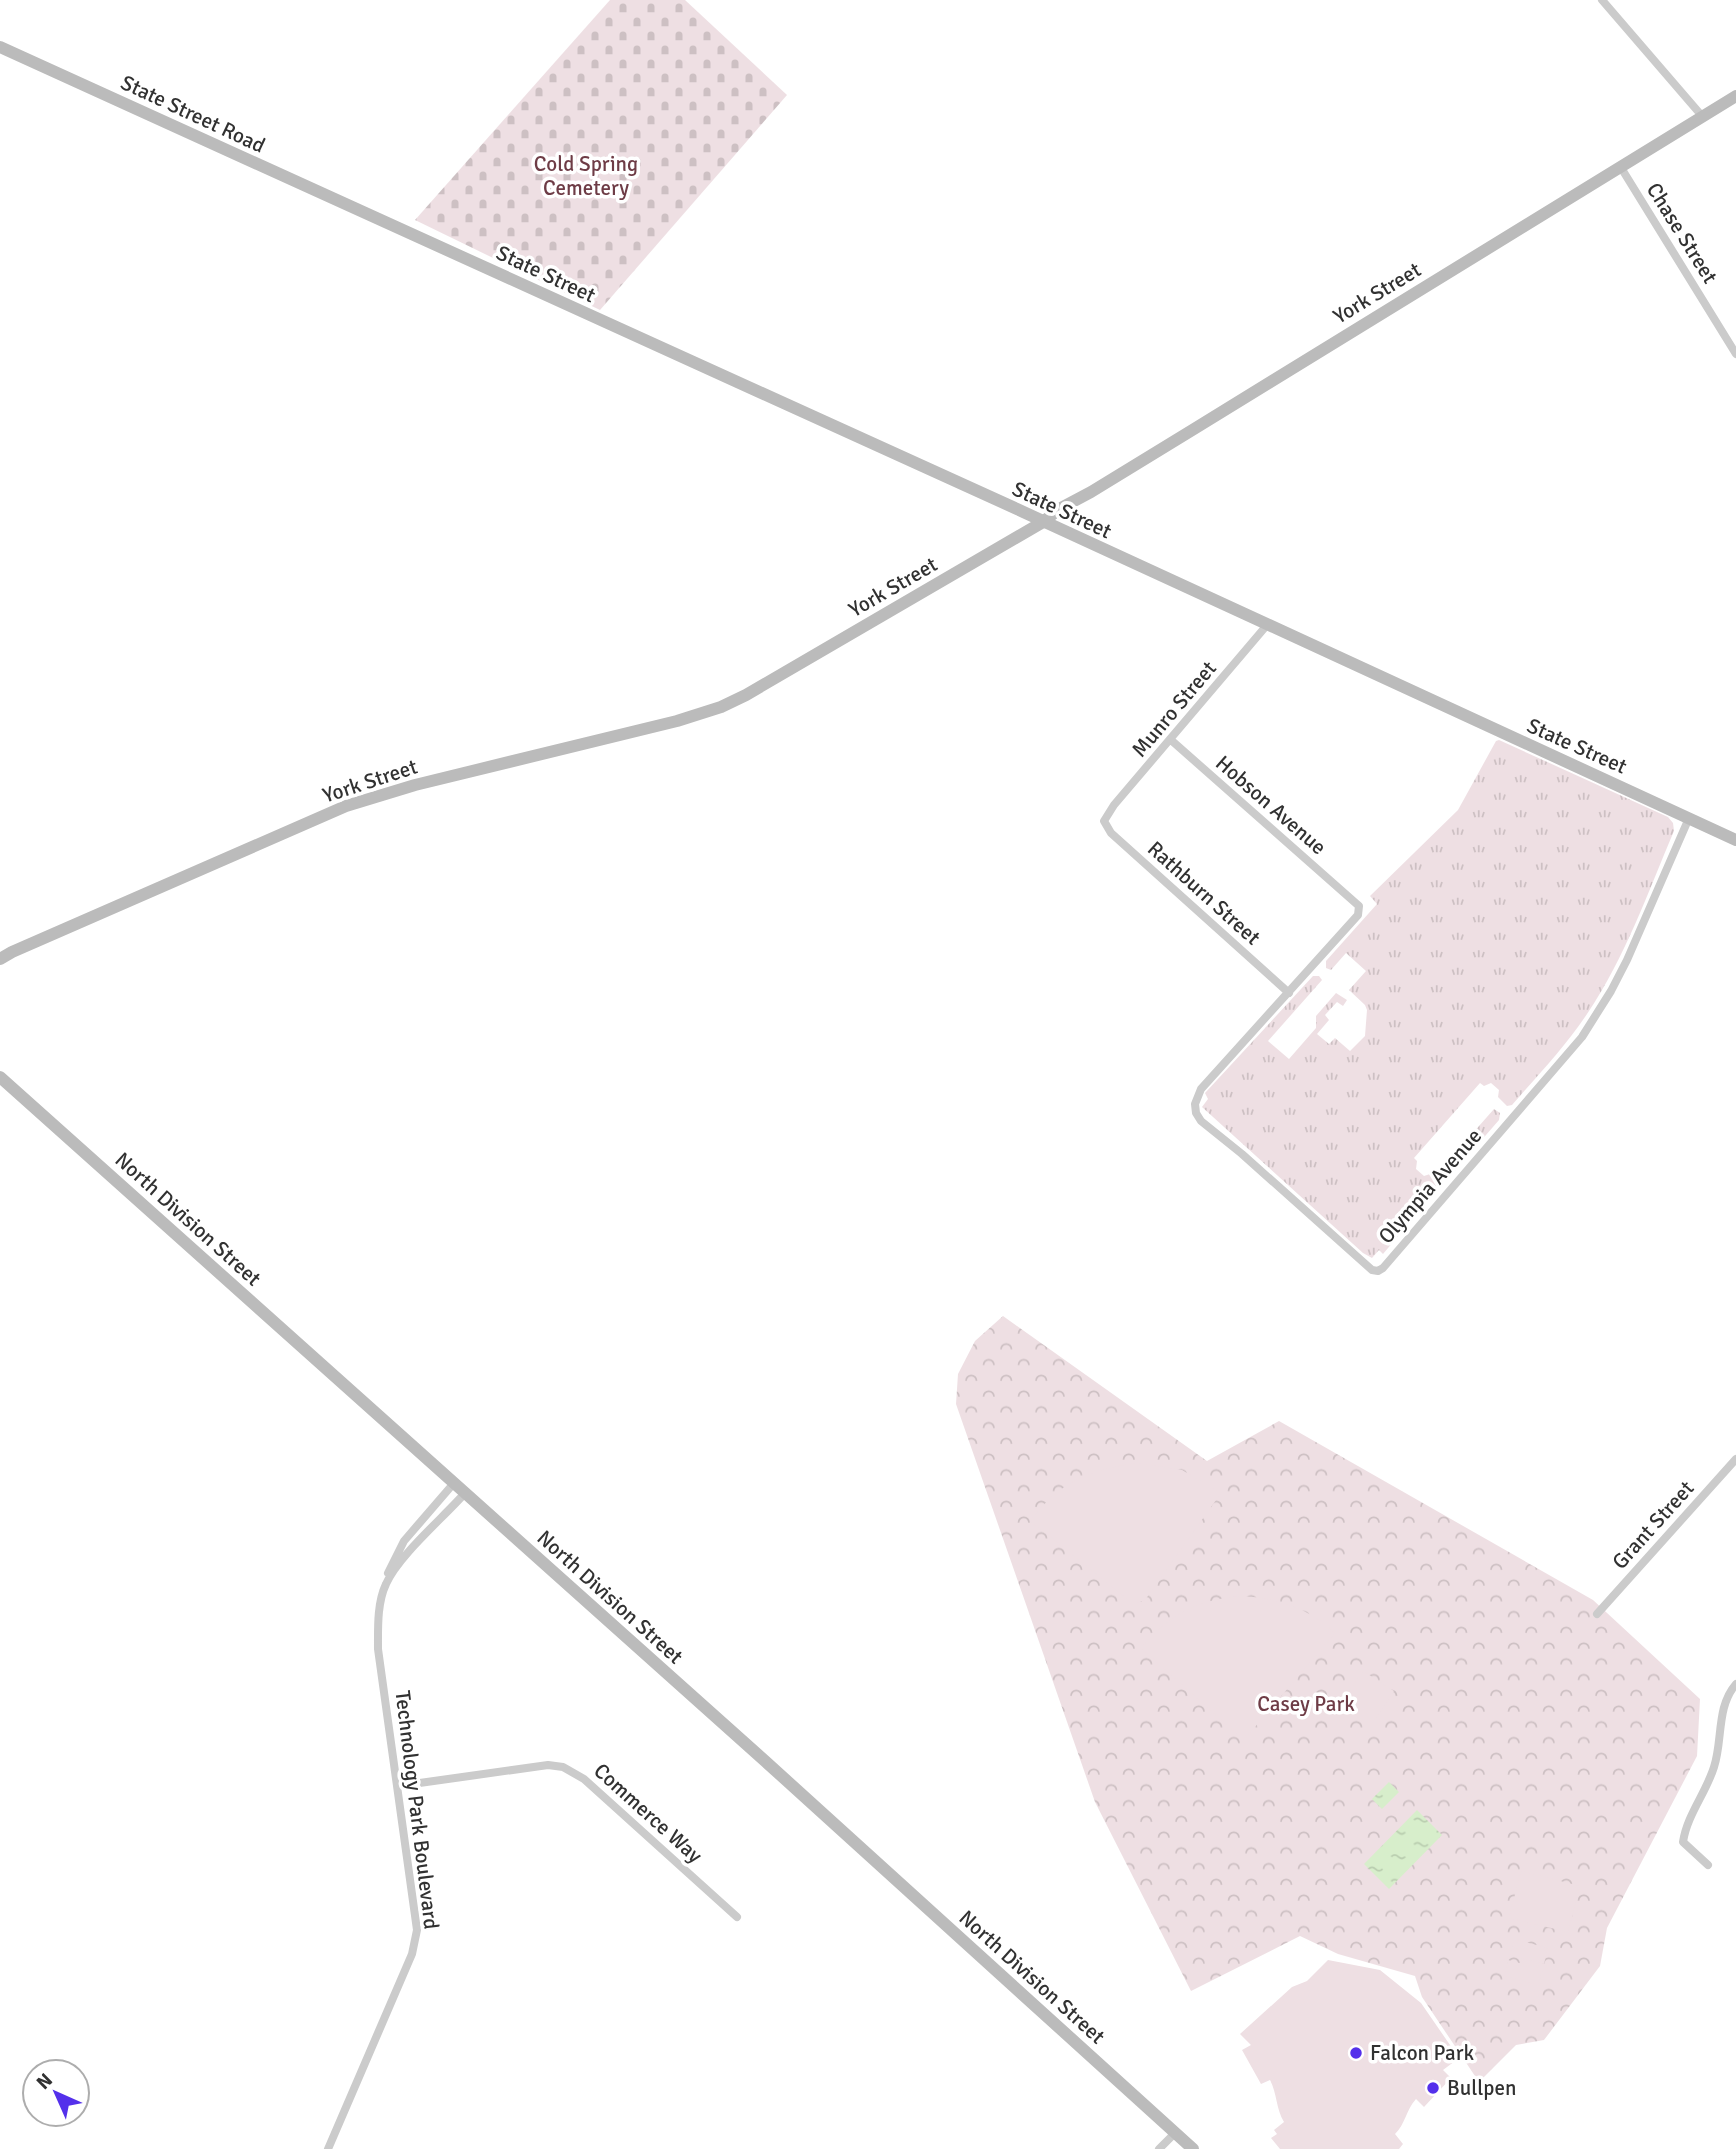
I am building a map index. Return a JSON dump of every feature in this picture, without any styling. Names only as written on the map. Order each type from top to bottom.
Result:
[{"type":"street","points":[[1602,0],[1702,116]]},
{"type":"street","name":"State Street Road","points":[[0,47],[371,216]]},
{"type":"street","name":"York Street","points":[[0,959],[346,806],[415,785],[677,721],[721,707],[746,695],[1043,522],[1059,509],[1091,492],[1736,96]]},
{"type":"street","name":"Chase Street","points":[[1620,166],[1736,354]]},
{"type":"street","name":"State Street","points":[[371,216],[1736,840]]},
{"type":"street","name":"Munro Street","points":[[1107,814],[1267,625]]},
{"type":"street","name":"Hobson Avenue","points":[[1171,740],[1349,895]]},
{"type":"street","name":"Rathburn Street","points":[[1107,814],[1104,821],[1111,833],[1289,993]]},
{"type":"street","name":"Olympia Avenue","points":[[1349,895],[1359,906],[1358,915],[1201,1088],[1195,1099],[1196,1113],[1201,1121],[1372,1270],[1378,1271],[1582,1037],[1621,972],[1689,818]]},
{"type":"street","name":"North Division Street","points":[[0,1077],[1019,1989],[1193,2149]]},
{"type":"street","name":"Grant Street","points":[[1597,1614],[1736,1460]]},
{"type":"street","name":"Technology Park Boulevard","points":[[328,2149],[412,1954],[416,1938],[417,1922],[378,1649],[379,1614],[392,1562],[404,1541],[454,1483]]},
{"type":"street","name":"Technology Park Boulevard","points":[[385,1585],[396,1568],[465,1493]]},
{"type":"street","points":[[1708,1865],[1683,1842],[1685,1830],[1715,1765],[1723,1710],[1736,1684]]},
{"type":"street","name":"Commerce Way","points":[[398,1786],[536,1766],[563,1768],[584,1779],[737,1917]]},
{"type":"street","points":[[1159,2149],[1175,2133]]},
{"type":"green space","name":"Cold Spring Cemetery","points":[[610,0],[685,0],[787,95],[600,310],[415,220]]},
{"type":"green space","points":[[1499,740],[1668,817],[1673,823],[1674,831],[1624,948],[1601,993],[1579,1026],[1512,1105],[1507,1106],[1498,1097],[1499,1090],[1491,1083],[1484,1086],[1480,1083],[1414,1158],[1417,1161],[1416,1169],[1424,1176],[1430,1174],[1441,1185],[1383,1254],[1379,1250],[1372,1258],[1363,1253],[1202,1107],[1208,1099],[1205,1093],[1313,976],[1319,976],[1322,980],[1268,1041],[1289,1059],[1316,1028],[1316,1016],[1336,993],[1347,1000],[1343,1006],[1337,1002],[1325,1015],[1329,1020],[1317,1034],[1329,1044],[1335,1038],[1350,1051],[1365,1036],[1367,1010],[1349,990],[1366,971],[1346,953],[1331,970],[1326,968],[1326,961],[1377,904],[1370,896],[1458,810]]},
{"type":"green space","points":[[1494,1109],[1500,1113],[1499,1120],[1453,1173],[1445,1173],[1442,1168]]},
{"type":"green space","name":"Casey Park","points":[[1003,1316],[1207,1461],[1279,1421],[1593,1600],[1700,1699],[1697,1756],[1607,1928],[1600,1966],[1544,2040],[1516,2045],[1479,2082],[1422,1997],[1415,1976],[1338,1954],[1300,1936],[1191,1991],[1095,1802],[956,1404],[958,1374],[975,1341]]},
{"type":"green space","points":[[1137,1463],[1182,1470],[1221,1493],[1145,1600],[1134,1604],[1030,1521],[1053,1496],[1077,1480],[1104,1470]]},
{"type":"green space","points":[[1239,1596],[1291,1605],[1325,1624],[1335,1633],[1249,1734],[1238,1735],[1141,1648],[1163,1626],[1184,1611],[1209,1601]]},
{"type":"green space","points":[[1363,1671],[1394,1691],[1376,1718],[1363,1720],[1340,1704]]},
{"type":"green space","points":[[1521,1871],[1580,1886],[1568,1932],[1509,1918]]},
{"type":"green space","points":[[1514,1939],[1548,1948],[1544,1964],[1510,1955]]},
{"type":"green space","name":"Falcon Park","points":[[1328,1960],[1380,1970],[1421,2003],[1459,2058],[1443,2070],[1451,2078],[1424,2107],[1416,2099],[1413,2103],[1395,2134],[1403,2144],[1399,2149],[1280,2149],[1271,2138],[1277,2134],[1274,2130],[1284,2122],[1270,2080],[1261,2084],[1242,2050],[1251,2045],[1240,2034],[1292,1987],[1307,1981]]},
{"type":"green space","points":[[1508,1960],[1543,1969],[1538,1985],[1504,1976]]},
{"type":"water","points":[[1389,1782],[1399,1792],[1382,1809],[1372,1799]]},
{"type":"water","points":[[1417,1810],[1442,1835],[1389,1889],[1364,1864]]},
{"type":"place","name":"Falcon Park","points":[[1356,2053]]},
{"type":"place","name":"Bullpen","points":[[1433,2088]]}]
